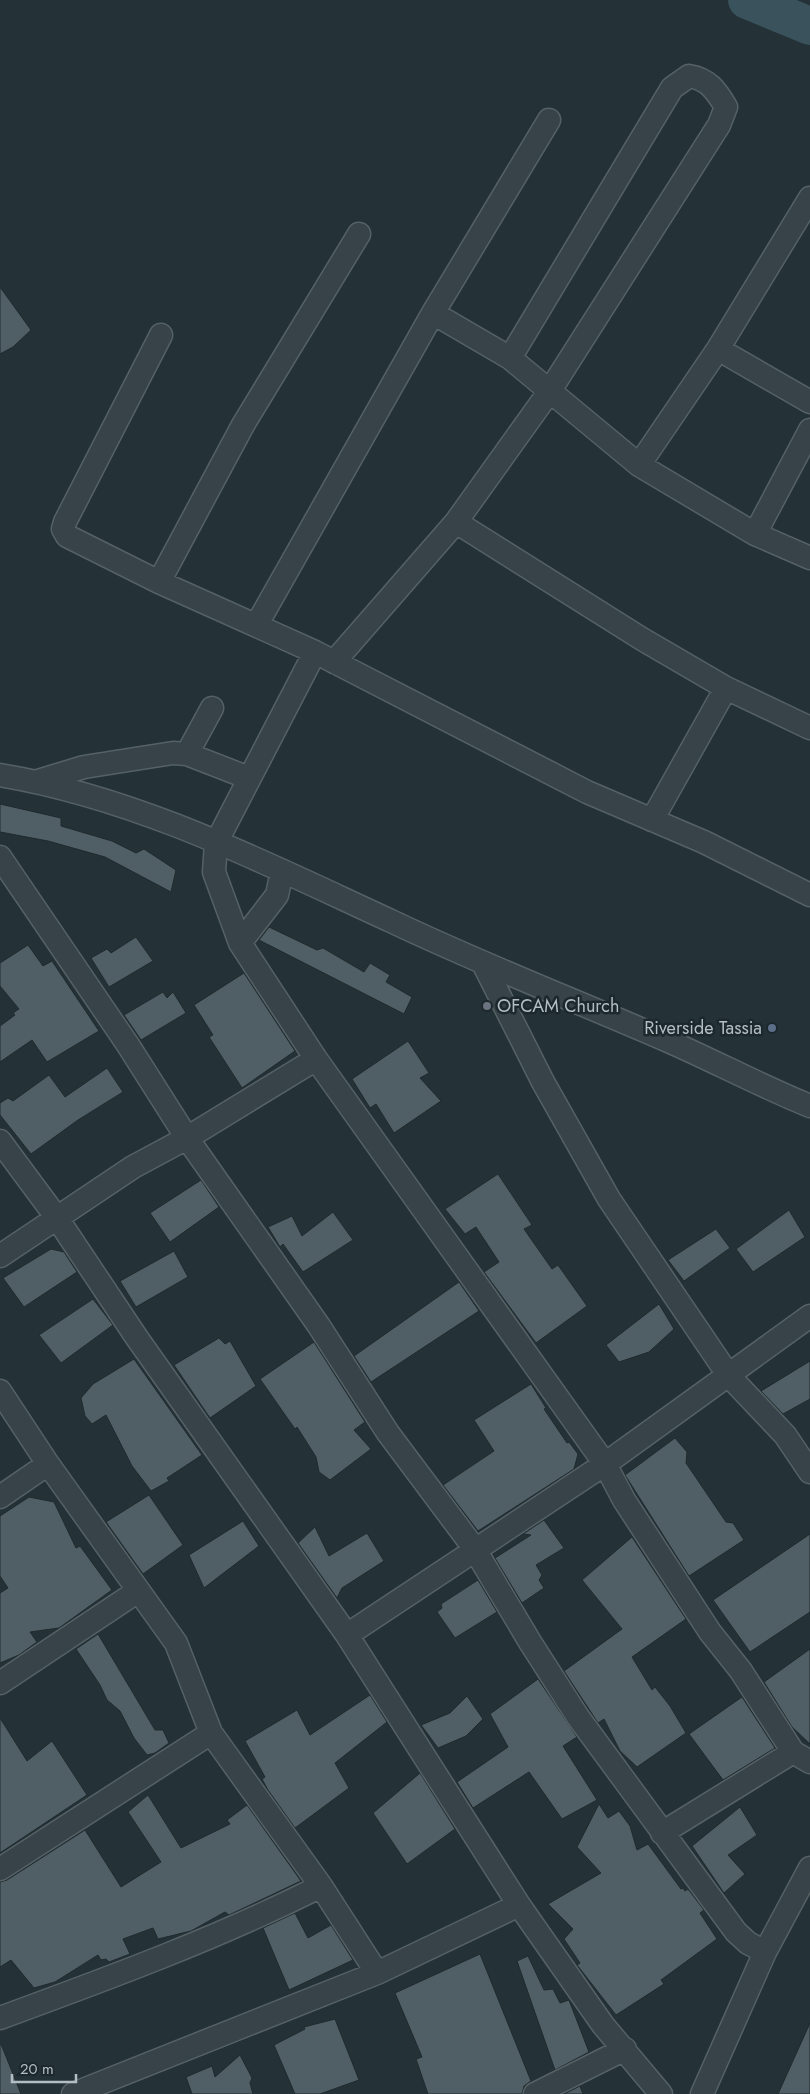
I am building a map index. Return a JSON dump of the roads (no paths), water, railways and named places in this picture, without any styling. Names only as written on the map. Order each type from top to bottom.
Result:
[{"type":"street","points":[[510,358],[672,88],[689,76],[702,78],[718,94],[726,107],[719,125],[549,392],[456,522],[324,657],[249,778],[216,843],[214,872],[240,943],[316,1059],[605,1464],[624,1500],[705,1624],[741,1671],[802,1758],[662,1832]]},
{"type":"street","points":[[257,624],[433,313],[549,120]]},
{"type":"street","points":[[640,465],[718,349],[810,198]]},
{"type":"street","points":[[159,582],[243,424],[359,234]]},
{"type":"street","points":[[433,313],[510,358],[640,465],[755,534],[810,558]]},
{"type":"street","points":[[161,335],[63,529],[67,536],[159,582],[257,624],[587,792],[704,842],[810,895]]},
{"type":"street","points":[[718,349],[810,402]]},
{"type":"street","points":[[755,534],[810,430]]},
{"type":"street","points":[[456,522],[642,640],[726,688],[810,728]]},
{"type":"street","points":[[652,820],[726,688]]},
{"type":"street","points":[[186,754],[212,708]]},
{"type":"street","points":[[36,781],[84,767],[153,755],[186,754],[249,778]]},
{"type":"street","points":[[0,775],[36,781],[101,798],[156,817],[282,871],[484,965],[667,1040],[776,1092],[810,1106]]},
{"type":"street","points":[[0,858],[128,1045],[187,1138],[319,1326],[388,1433],[474,1548],[530,1642],[578,1717],[736,1932],[748,1943],[765,1952]]},
{"type":"street","points":[[240,943],[277,895],[282,871]]},
{"type":"street","points":[[484,965],[542,1082],[609,1199],[729,1376],[785,1435],[810,1472]]},
{"type":"street","points":[[0,1256],[133,1166],[187,1138],[316,1059]]},
{"type":"street","points":[[0,1141],[57,1218],[137,1338],[347,1635],[519,1905],[603,2025],[661,2094]]},
{"type":"street","points":[[347,1635],[474,1548],[605,1464],[810,1316]]},
{"type":"street","points":[[0,1391],[48,1464],[176,1643],[211,1734],[322,1886],[377,1973]]},
{"type":"street","points":[[0,1497],[48,1464]]},
{"type":"street","points":[[0,1683],[138,1591]]},
{"type":"street","points":[[0,1869],[211,1734]]},
{"type":"street","points":[[702,2094],[765,1952],[810,1868]]},
{"type":"street","points":[[0,2018],[105,1979],[255,1919],[322,1886]]},
{"type":"street","points":[[73,2094],[377,1973],[519,1905]]},
{"type":"street","points":[[535,2094],[625,2049]]},
{"type":"waterway","points":[[747,0],[810,26]]},
{"type":"place","name":"OFCAM Church","points":[[487,1006]]},
{"type":"place","name":"Riverside Tassia","points":[[772,1028]]}]
